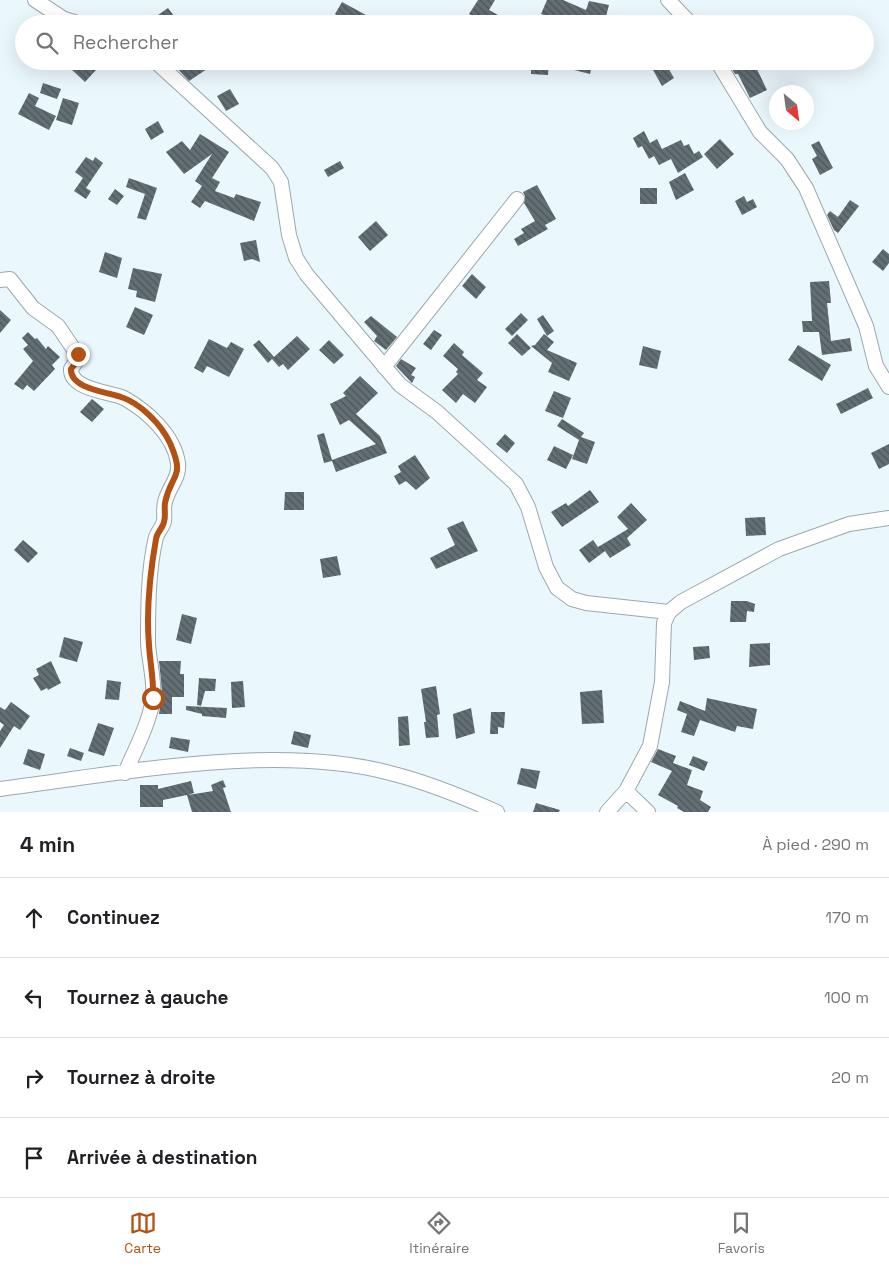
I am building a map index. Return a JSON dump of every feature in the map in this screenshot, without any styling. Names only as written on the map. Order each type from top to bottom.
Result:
[{"type":"street","points":[[35,0],[59,15]]},
{"type":"street","points":[[668,0],[682,15]]},
{"type":"street","points":[[165,70],[272,168],[281,182],[286,200],[288,235],[296,258],[307,275],[384,367],[400,385],[437,412],[516,484],[528,508],[546,567],[557,588],[572,599],[669,612]]},
{"type":"street","points":[[722,70],[760,132],[787,159],[806,188],[866,326],[876,366],[889,387]]},
{"type":"street","points":[[384,367],[517,199]]},
{"type":"street","points":[[0,280],[10,279],[33,308],[58,326],[79,357],[71,369],[73,376],[91,390],[121,397],[143,410],[155,422],[168,440],[178,462],[177,476],[165,502],[164,522],[156,536],[150,586],[148,644],[153,698],[144,727],[125,773]]},
{"type":"street","points":[[607,812],[626,791],[650,746],[662,682],[664,623],[669,612],[681,602],[779,549],[849,524],[889,518]]},
{"type":"street","points":[[0,789],[214,763],[277,760],[341,764],[385,772],[432,786],[497,812]]},
{"type":"street","points":[[626,791],[648,812]]},
{"type":"building","points":[[478,0],[495,0],[489,10],[498,15],[469,14]]},
{"type":"building","points":[[547,0],[563,0],[586,10],[589,1],[609,5],[606,15],[541,14]]},
{"type":"building","points":[[342,2],[366,15],[337,15],[335,14]]},
{"type":"building","points":[[168,8],[173,15],[158,15]]},
{"type":"building","points":[[72,70],[96,70],[85,82]]},
{"type":"building","points":[[179,70],[206,70],[189,81]]},
{"type":"building","points":[[531,70],[548,70],[548,75],[531,74]]},
{"type":"building","points":[[574,70],[591,70],[590,74]]},
{"type":"building","points":[[653,70],[669,70],[674,78],[662,86]]},
{"type":"building","points":[[733,70],[757,70],[767,90],[750,98],[738,74],[735,74]]},
{"type":"building","points":[[43,83],[61,89],[57,99],[40,93]]},
{"type":"building","points":[[230,89],[239,104],[226,111],[217,96]]},
{"type":"building","points":[[29,93],[39,98],[35,106],[56,116],[49,130],[18,114]]},
{"type":"building","points":[[63,98],[79,103],[72,125],[56,120]]},
{"type":"building","points":[[158,121],[164,132],[151,140],[145,129]]},
{"type":"building","points":[[644,131],[650,143],[657,139],[662,149],[681,140],[684,146],[689,144],[694,154],[699,151],[703,157],[678,173],[671,159],[659,165],[654,156],[649,159],[642,146],[638,148],[633,138]]},
{"type":"building","points":[[200,134],[229,152],[212,178],[220,182],[215,191],[234,198],[236,194],[261,202],[254,221],[205,201],[200,208],[191,202],[202,186],[195,181],[212,154],[184,174],[166,152],[182,141],[190,150]]},
{"type":"building","points":[[720,139],[734,154],[717,169],[704,154]]},
{"type":"building","points":[[819,141],[833,168],[820,175],[812,159],[817,156],[811,145]]},
{"type":"building","points":[[86,157],[93,161],[95,157],[103,163],[86,188],[91,191],[86,199],[74,191],[83,178],[75,172]]},
{"type":"building","points":[[340,161],[344,168],[328,177],[324,170]]},
{"type":"building","points":[[685,173],[694,190],[676,200],[669,182]]},
{"type":"building","points":[[129,178],[157,188],[146,220],[137,218],[145,194],[126,187]]},
{"type":"building","points":[[537,185],[556,219],[545,225],[548,229],[518,246],[514,239],[524,233],[521,229],[535,221],[524,203],[525,196],[523,192]]},
{"type":"building","points":[[640,188],[657,188],[657,204],[640,204]]},
{"type":"building","points":[[115,189],[124,196],[117,205],[108,199]]},
{"type":"building","points":[[744,196],[747,202],[753,199],[757,207],[742,215],[735,201]]},
{"type":"building","points":[[850,200],[859,206],[838,233],[834,230],[827,215],[830,211],[838,217]]},
{"type":"building","points":[[376,221],[388,235],[370,251],[358,237]]},
{"type":"building","points":[[256,240],[260,262],[252,259],[244,261],[240,243]]},
{"type":"building","points":[[883,249],[889,254],[889,263],[883,271],[872,262]]},
{"type":"building","points":[[105,252],[122,258],[117,278],[99,272]]},
{"type":"building","points":[[133,268],[162,274],[155,302],[136,297],[137,291],[128,289]]},
{"type":"building","points":[[472,274],[486,287],[476,299],[462,286]]},
{"type":"building","points":[[829,281],[831,303],[827,303],[831,341],[850,338],[852,351],[822,355],[819,332],[803,332],[802,321],[812,321],[810,282]]},
{"type":"building","points":[[135,307],[153,315],[144,335],[126,327]]},
{"type":"building","points":[[0,310],[11,320],[0,333]]},
{"type":"building","points":[[521,313],[528,320],[512,336],[505,329]]},
{"type":"building","points":[[543,315],[554,331],[547,336],[537,319]]},
{"type":"building","points":[[371,316],[397,337],[386,350],[374,341],[377,336],[364,322]]},
{"type":"building","points":[[434,330],[442,335],[431,350],[423,344]]},
{"type":"building","points":[[28,332],[35,339],[37,338],[46,349],[48,346],[60,357],[52,365],[55,369],[34,391],[27,385],[23,390],[14,384],[33,361],[23,349],[28,345],[22,338]]},
{"type":"building","points":[[517,334],[531,348],[522,356],[508,343]]},
{"type":"building","points":[[544,334],[554,342],[547,350],[577,363],[569,381],[548,372],[552,363],[531,346],[535,345]]},
{"type":"building","points":[[297,336],[310,349],[288,370],[283,364],[279,367],[272,359],[268,363],[253,345],[259,340],[274,357]]},
{"type":"building","points":[[209,339],[227,348],[231,342],[244,349],[229,377],[207,366],[203,373],[194,368]]},
{"type":"building","points":[[329,340],[344,355],[334,364],[319,350]]},
{"type":"building","points":[[454,343],[464,352],[462,355],[483,373],[477,380],[487,387],[475,403],[463,394],[456,403],[442,390],[458,374],[456,372],[458,369],[443,356]]},
{"type":"building","points":[[798,345],[831,365],[822,381],[788,360]]},
{"type":"building","points":[[643,346],[661,351],[657,369],[639,365]]},
{"type":"building","points":[[401,359],[416,368],[411,375],[415,377],[412,383],[396,366]]},
{"type":"building","points":[[360,376],[378,393],[356,414],[380,436],[387,453],[336,472],[332,461],[324,463],[317,435],[324,433],[332,460],[376,444],[349,420],[340,425],[330,404],[346,396],[343,393]]},
{"type":"building","points":[[868,388],[873,398],[841,414],[836,404]]},
{"type":"building","points":[[554,391],[571,398],[563,418],[545,411]]},
{"type":"building","points":[[92,399],[104,409],[92,422],[80,412]]},
{"type":"building","points":[[562,419],[584,433],[581,437],[595,442],[587,464],[572,459],[579,440],[557,426]]},
{"type":"building","points":[[505,434],[515,443],[507,453],[496,444]]},
{"type":"building","points":[[889,444],[889,464],[879,469],[871,453]]},
{"type":"building","points":[[554,446],[573,455],[566,469],[547,460]]},
{"type":"building","points":[[415,455],[430,478],[416,490],[406,481],[399,485],[394,476],[401,472],[398,466]]},
{"type":"building","points":[[590,490],[599,502],[562,527],[551,512],[566,503],[568,506]]},
{"type":"building","points":[[285,492],[304,492],[304,510],[284,510]]},
{"type":"building","points":[[631,503],[647,520],[627,538],[631,545],[610,558],[605,551],[589,563],[579,550],[593,540],[598,547],[628,529],[617,517]]},
{"type":"building","points":[[765,517],[766,535],[746,536],[745,518]]},
{"type":"building","points":[[463,521],[478,551],[436,569],[430,558],[455,545],[447,528]]},
{"type":"building","points":[[23,540],[38,553],[28,563],[14,550]]},
{"type":"building","points":[[337,556],[341,575],[323,578],[320,559]]},
{"type":"building","points":[[731,601],[747,601],[755,604],[754,612],[747,611],[746,622],[730,622]]},
{"type":"building","points":[[182,614],[197,618],[191,644],[176,640]]},
{"type":"building","points":[[64,637],[83,642],[77,662],[59,657]]},
{"type":"building","points":[[770,643],[770,665],[749,667],[750,644]]},
{"type":"building","points":[[709,646],[710,658],[694,660],[693,647]]},
{"type":"building","points":[[51,661],[61,683],[48,690],[47,688],[41,691],[33,678],[39,675],[36,669]]},
{"type":"building","points":[[159,661],[181,661],[180,674],[184,674],[184,697],[172,697],[172,714],[159,714],[162,692]]},
{"type":"building","points":[[199,678],[216,679],[215,691],[205,691],[201,706],[197,705]]},
{"type":"building","points":[[107,680],[121,682],[119,700],[105,699]]},
{"type":"building","points":[[243,681],[245,707],[232,708],[231,682]]},
{"type":"building","points":[[436,686],[440,714],[437,715],[439,737],[426,738],[424,722],[426,722],[421,689]]},
{"type":"building","points":[[602,690],[604,723],[582,724],[580,692]]},
{"type":"building","points":[[707,698],[757,709],[753,729],[737,726],[735,732],[700,720],[694,736],[681,732],[687,714],[677,710],[680,701],[705,711]]},
{"type":"building","points":[[11,702],[30,716],[20,730],[14,726],[0,748],[0,731],[4,725],[0,722],[0,707],[5,710]]},
{"type":"building","points":[[186,706],[227,708],[226,718],[202,716],[202,714],[186,710]]},
{"type":"building","points":[[471,708],[475,733],[456,739],[453,714]]},
{"type":"building","points":[[491,712],[505,712],[504,728],[498,727],[498,734],[490,734]]},
{"type":"building","points":[[408,716],[410,745],[399,746],[398,717]]},
{"type":"building","points":[[98,723],[114,728],[104,756],[88,751]]},
{"type":"building","points":[[294,731],[311,735],[308,748],[291,744]]},
{"type":"building","points":[[171,737],[190,740],[188,752],[169,748]]},
{"type":"building","points":[[70,748],[84,753],[81,761],[67,756]]},
{"type":"building","points":[[28,749],[45,754],[40,770],[23,764]]},
{"type":"building","points":[[658,749],[676,756],[673,763],[692,770],[687,785],[703,791],[700,800],[711,807],[708,812],[684,812],[677,808],[678,806],[658,795],[672,771],[651,762]]},
{"type":"building","points":[[693,756],[708,762],[704,771],[689,765]]},
{"type":"building","points":[[521,768],[540,771],[536,789],[517,784]]},
{"type":"building","points":[[223,780],[226,787],[223,788],[231,812],[192,812],[187,795],[163,800],[163,807],[140,807],[140,785],[158,785],[158,789],[191,781],[194,793],[188,795],[213,791],[211,785]]},
{"type":"building","points":[[536,803],[560,810],[559,812],[533,812]]},
{"type":"route","points":[[78,354],[78,360],[71,369],[73,376],[91,390],[121,397],[143,410],[155,422],[168,440],[178,462],[177,476],[165,502],[164,522],[156,536],[150,586],[148,644],[154,687],[153,698]]}]
